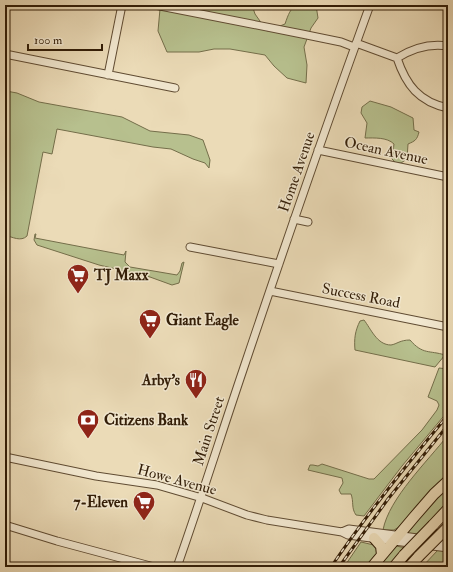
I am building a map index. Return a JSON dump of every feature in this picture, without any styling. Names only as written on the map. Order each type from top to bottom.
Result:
[{"type":"highway","points":[[372,567],[431,498],[448,481]]},
{"type":"highway","points":[[394,567],[448,510]]},
{"type":"highway","points":[[410,567],[448,527]]},
{"type":"highway","points":[[374,538],[381,546],[382,555]]},
{"type":"street","points":[[108,75],[122,5]]},
{"type":"street","points":[[156,5],[355,45],[397,58],[419,47],[436,45],[448,46]]},
{"type":"street","name":"Home Avenue","points":[[250,349],[318,150],[370,5]]},
{"type":"street","points":[[5,54],[176,88]]},
{"type":"street","points":[[397,58],[404,76],[416,92],[429,101],[448,108]]},
{"type":"street","name":"Ocean Avenue","points":[[318,150],[448,177]]},
{"type":"street","points":[[294,220],[308,222]]},
{"type":"street","points":[[190,247],[279,264]]},
{"type":"street","name":"Success Road","points":[[270,291],[448,327]]},
{"type":"street","name":"Main Street","points":[[177,567],[202,498],[250,349]]},
{"type":"street","name":"Howe Avenue","points":[[5,457],[96,476],[157,485],[202,498],[247,515],[267,520],[342,532],[348,535],[448,542]]},
{"type":"street","points":[[5,524],[57,542],[154,567]]},
{"type":"street","name":"Howe Avenue","points":[[342,532],[350,529],[448,548]]},
{"type":"green space","points":[[158,5],[252,5],[255,14],[267,31],[285,24],[292,9],[298,5],[316,5],[318,18],[311,28],[304,47],[307,65],[306,83],[287,78],[265,55],[230,49],[214,49],[199,52],[167,52],[158,31],[160,9]]},
{"type":"green space","points":[[6,91],[17,93],[39,102],[122,117],[150,131],[189,135],[203,140],[210,160],[209,168],[205,163],[171,149],[57,129],[52,154],[43,152],[27,236],[19,239],[5,235]]},
{"type":"green space","points":[[370,101],[391,107],[413,118],[414,130],[419,132],[415,140],[408,144],[407,159],[401,163],[396,163],[392,159],[394,144],[388,140],[380,138],[365,138],[367,123],[361,113],[362,107]]},
{"type":"green space","points":[[35,234],[35,238],[124,255],[126,251],[125,262],[130,267],[177,275],[180,271],[182,263],[184,262],[179,283],[172,285],[150,277],[99,265],[37,245],[34,240]]},
{"type":"green space","points":[[364,320],[375,336],[386,344],[391,345],[410,340],[423,350],[445,355],[435,367],[355,350],[357,328],[360,321]]},
{"type":"green space","points":[[439,368],[448,369],[448,411],[402,466],[364,516],[356,515],[351,494],[341,494],[339,490],[343,483],[342,478],[308,470],[310,465],[318,466],[322,464],[369,479],[374,479],[422,430],[437,410],[439,405],[437,401],[428,397]]},
{"type":"green space","points":[[448,435],[448,473],[424,498],[402,525],[394,530],[383,530],[393,505],[401,493]]},
{"type":"green space","points":[[448,486],[448,504],[417,535],[407,534],[408,530]]},
{"type":"green space","points":[[361,542],[378,546],[379,551],[370,567],[344,567]]},
{"type":"green space","points":[[396,546],[406,548],[389,567],[377,567]]},
{"type":"green space","points":[[438,550],[448,552],[448,561],[445,567],[422,567]]},
{"type":"railway","points":[[331,567],[417,452],[448,415]]},
{"type":"railway","points":[[339,567],[388,499],[448,425]]},
{"type":"place","name":"TJ Maxx","points":[[78,294]]},
{"type":"place","name":"Giant Eagle","points":[[150,340]]},
{"type":"place","name":"Arby's","points":[[196,400]]},
{"type":"place","name":"Citizens Bank","points":[[88,440]]},
{"type":"place","name":"7-Eleven","points":[[144,522]]}]
